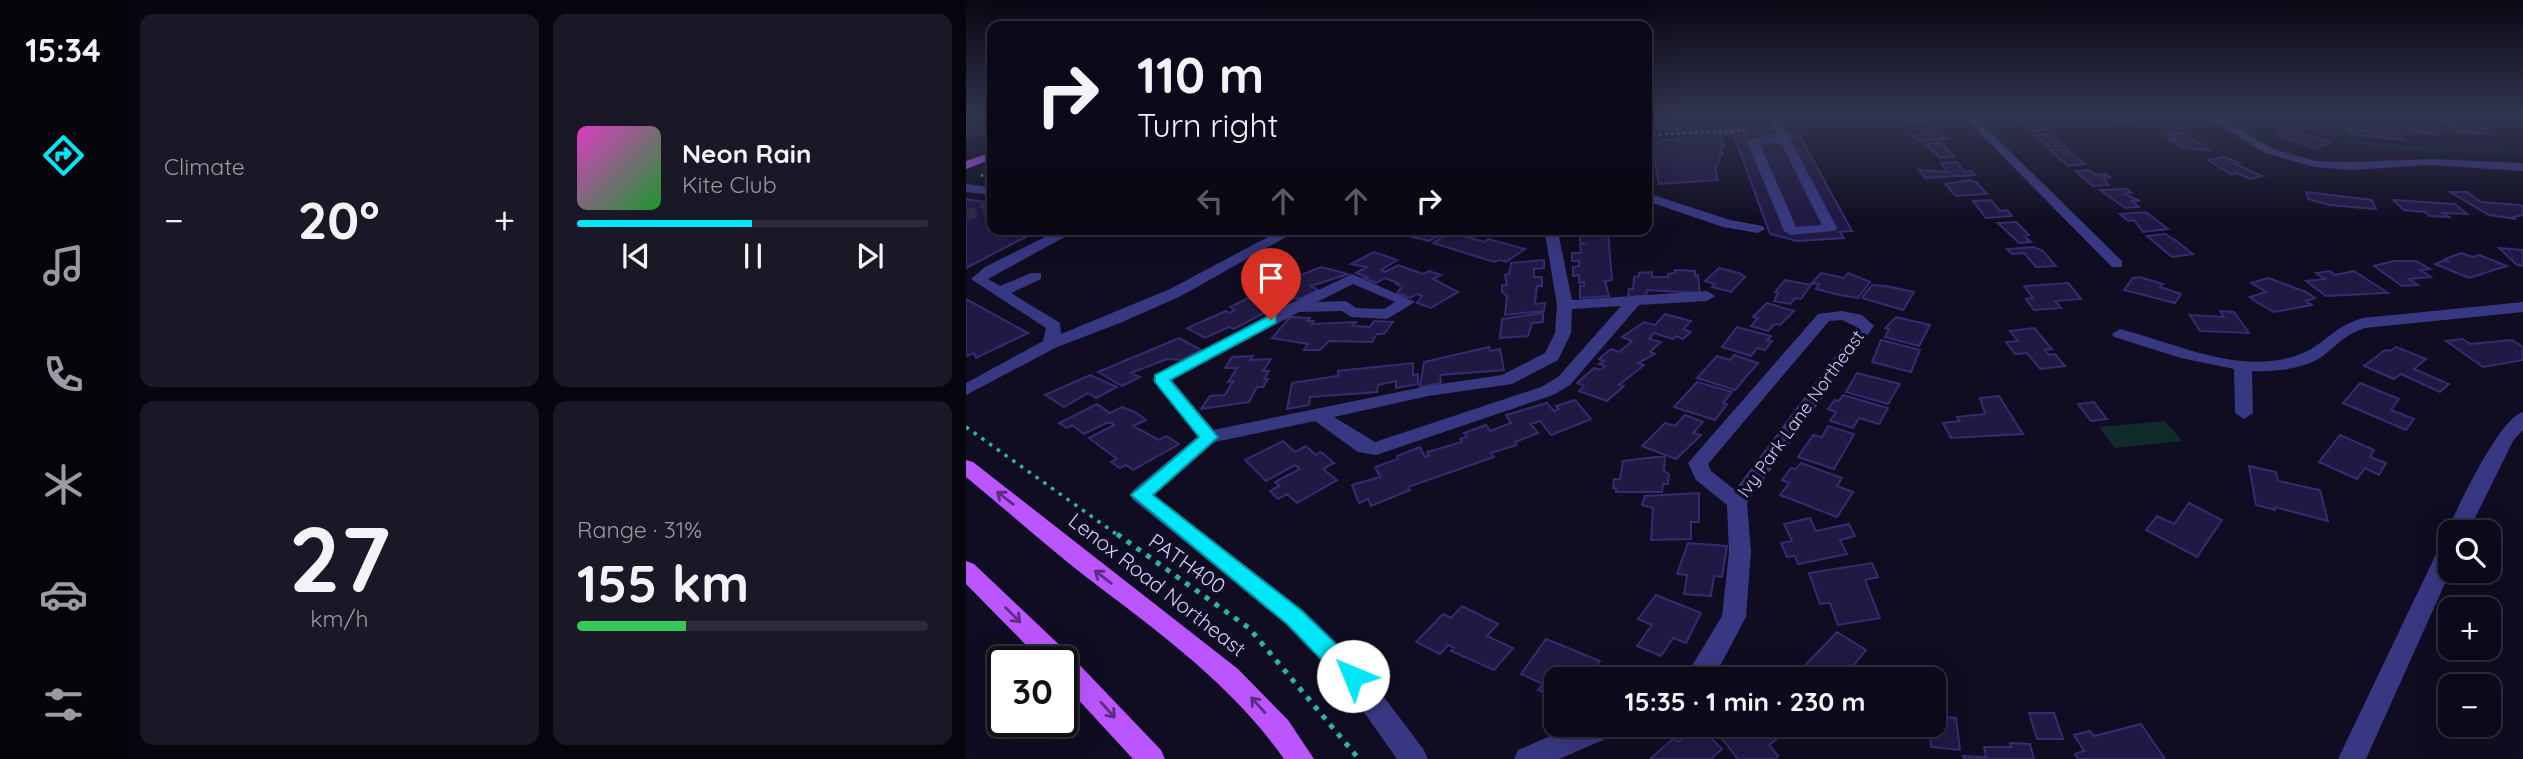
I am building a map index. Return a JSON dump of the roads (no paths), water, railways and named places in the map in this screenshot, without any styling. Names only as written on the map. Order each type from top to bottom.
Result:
[{"type":"main road","points":[[966,165],[987,157]]},
{"type":"main road","name":"Lenox Road Northeast","points":[[966,467],[1071,553],[1203,652],[1259,705],[1300,759]]},
{"type":"main road","points":[[966,570],[1044,646]]},
{"type":"main road","points":[[1078,680],[1151,759]]},
{"type":"street","points":[[1758,151],[1791,231],[1830,228],[1791,151]]},
{"type":"street","points":[[2004,151],[2117,264]]},
{"type":"street","points":[[2270,151],[2315,164],[2351,166],[2441,162],[2523,167]]},
{"type":"street","points":[[966,188],[987,190]]},
{"type":"street","points":[[1652,199],[1728,224],[1758,229]]},
{"type":"street","points":[[1051,342],[1054,326],[1000,292],[978,273],[1059,235]]},
{"type":"street","points":[[966,390],[1051,342],[1101,327],[1171,296],[1283,235]]},
{"type":"street","points":[[1414,759],[1353,676],[1295,617],[1140,495],[1209,437],[1427,391],[1506,380],[1552,356],[1563,333],[1565,305],[1552,235]]},
{"type":"street","points":[[1256,236],[1275,240]]},
{"type":"street","points":[[1000,292],[1035,276]]},
{"type":"street","points":[[1209,437],[1161,379],[1352,278],[1407,303],[1387,314],[1351,312],[1346,306]]},
{"type":"street","points":[[1293,308],[1346,306],[1379,290]]},
{"type":"street","points":[[1565,305],[1707,296]]},
{"type":"street","points":[[1318,414],[1365,447],[1376,449],[1547,391],[1564,381],[1635,300]]},
{"type":"street","points":[[2120,334],[2203,358],[2243,365],[2277,365],[2304,359],[2319,351],[2338,331],[2363,323],[2523,307]]},
{"type":"street","name":"Ivy Park Lane Northeast","points":[[1706,667],[1734,617],[1740,552],[1737,502],[1866,327],[1859,318],[1843,314],[1824,317],[1698,463],[1703,475],[1737,502]]},
{"type":"street","points":[[1547,358],[1579,364]]},
{"type":"street","points":[[2243,365],[2244,413]]},
{"type":"street","points":[[966,378],[1010,366]]},
{"type":"street","points":[[2465,520],[2516,438],[2523,418]]},
{"type":"street","points":[[2352,759],[2438,574]]},
{"type":"street","points":[[1528,759],[1580,737]]},
{"type":"waterway","points":[[2485,151],[2523,153]]},
{"type":"tunnel","points":[[966,216],[987,207]]}]
